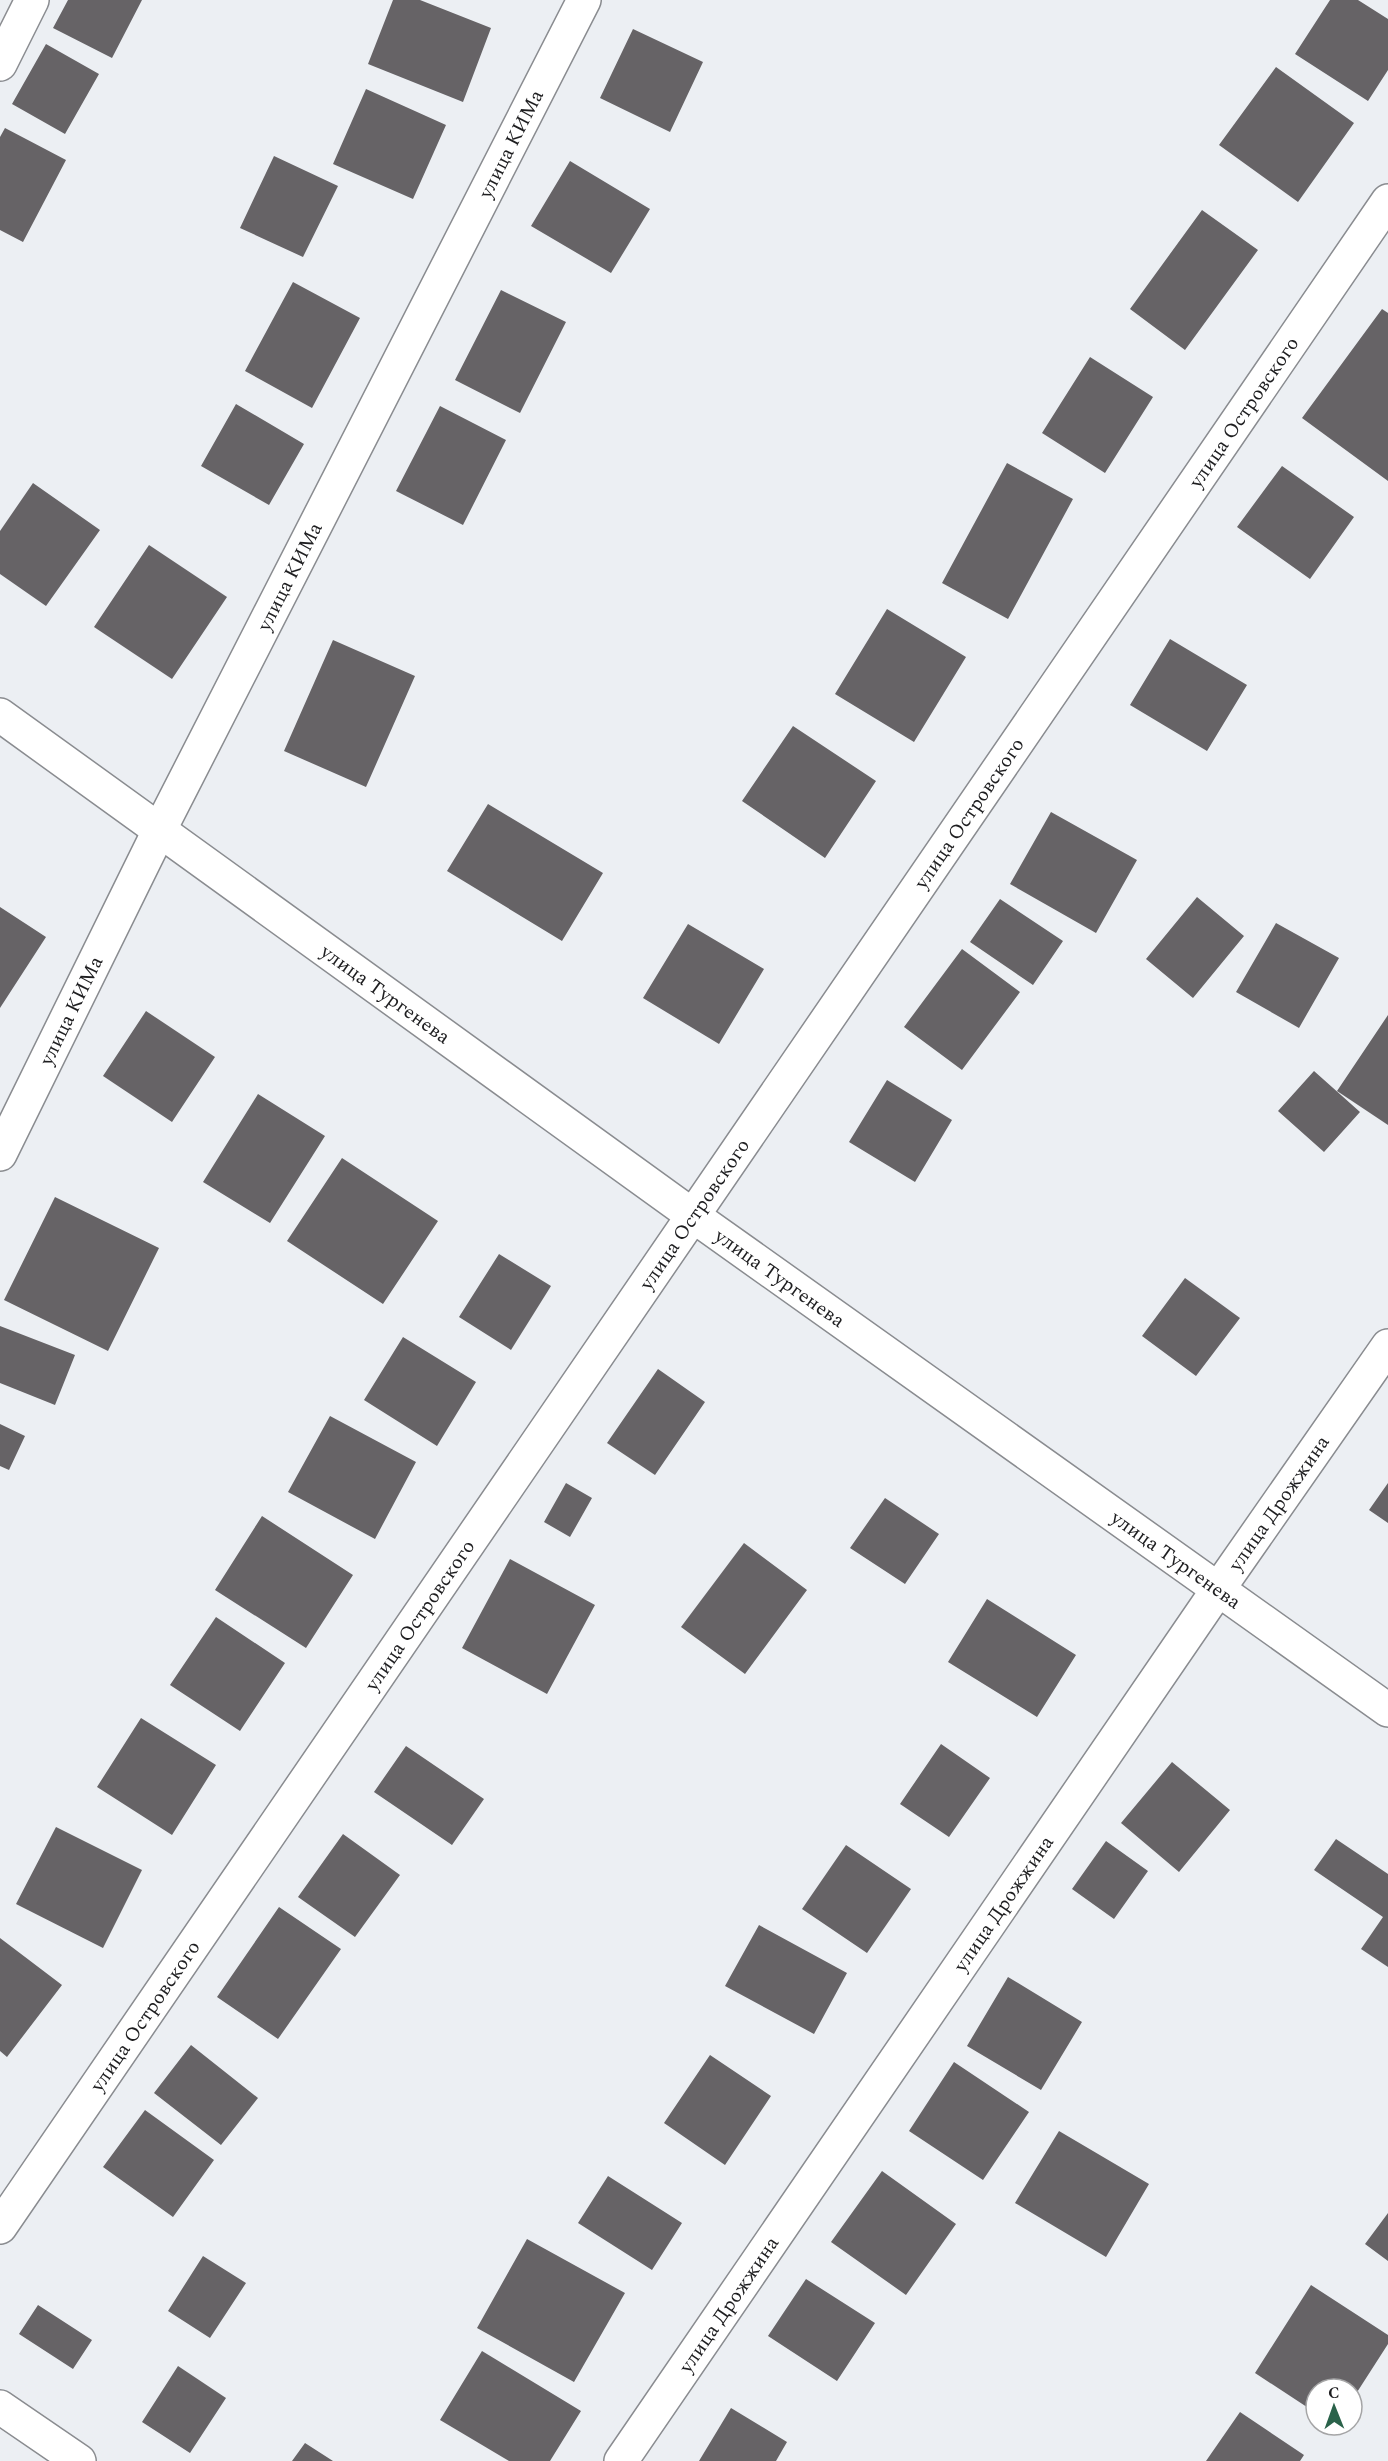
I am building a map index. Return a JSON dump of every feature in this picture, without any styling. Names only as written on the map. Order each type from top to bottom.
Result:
[{"type":"street","points":[[4,45],[32,0]]},
{"type":"street","name":"улица КИМа","points":[[0,1154],[160,830],[584,0]]},
{"type":"street","name":"улица Островского","points":[[0,2227],[1388,201]]},
{"type":"street","name":"улица Тургенева","points":[[0,715],[692,1215],[1217,1591],[1388,1710]]},
{"type":"street","name":"улица Дрожжина","points":[[621,2461],[1217,1591],[1388,1346]]},
{"type":"street","points":[[0,2407],[79,2461]]},
{"type":"building","points":[[68,0],[142,0],[112,58],[53,28]]},
{"type":"building","points":[[393,0],[420,0],[491,28],[463,102],[368,64]]},
{"type":"building","points":[[1330,0],[1358,0],[1388,19],[1388,70],[1368,101],[1295,54]]},
{"type":"building","points":[[633,29],[703,62],[670,132],[600,98]]},
{"type":"building","points":[[46,44],[99,74],[65,134],[12,104]]},
{"type":"building","points":[[1276,67],[1354,123],[1298,202],[1219,145]]},
{"type":"building","points":[[366,89],[446,125],[413,199],[333,164]]},
{"type":"building","points":[[5,128],[66,160],[23,242],[0,230],[0,137]]},
{"type":"building","points":[[274,156],[338,186],[303,257],[240,228]]},
{"type":"building","points":[[570,161],[650,209],[611,273],[531,226]]},
{"type":"building","points":[[1202,210],[1258,250],[1185,350],[1130,309]]},
{"type":"building","points":[[293,282],[360,318],[312,408],[245,371]]},
{"type":"building","points":[[501,290],[566,322],[520,413],[455,380]]},
{"type":"building","points":[[1382,309],[1388,313],[1388,481],[1302,418]]},
{"type":"building","points":[[1090,357],[1153,397],[1105,473],[1042,433]]},
{"type":"building","points":[[236,404],[304,444],[269,505],[201,466]]},
{"type":"building","points":[[440,406],[506,440],[463,525],[396,491]]},
{"type":"building","points":[[1007,463],[1073,499],[1008,619],[942,583]]},
{"type":"building","points":[[1282,466],[1354,517],[1310,579],[1237,527]]},
{"type":"building","points":[[33,483],[100,530],[46,606],[0,574],[0,531]]},
{"type":"building","points":[[149,545],[227,597],[172,679],[94,627]]},
{"type":"building","points":[[887,609],[966,657],[914,742],[835,694]]},
{"type":"building","points":[[1170,639],[1247,685],[1207,751],[1130,705]]},
{"type":"building","points":[[333,640],[415,676],[366,787],[284,751]]},
{"type":"building","points":[[793,726],[876,781],[825,858],[742,801]]},
{"type":"building","points":[[488,804],[603,873],[562,941],[447,871]]},
{"type":"building","points":[[1051,812],[1137,860],[1096,933],[1010,884]]},
{"type":"building","points":[[1197,897],[1244,936],[1193,998],[1146,959]]},
{"type":"building","points":[[1000,899],[1063,941],[1033,985],[970,942]]},
{"type":"building","points":[[0,907],[46,937],[0,1008]]},
{"type":"building","points":[[1276,923],[1339,958],[1299,1028],[1236,992]]},
{"type":"building","points":[[688,924],[764,969],[719,1044],[643,998]]},
{"type":"building","points":[[962,949],[1020,992],[962,1070],[904,1027]]},
{"type":"building","points":[[146,1011],[215,1057],[172,1122],[103,1076]]},
{"type":"building","points":[[1388,1015],[1388,1125],[1337,1091]]},
{"type":"building","points":[[1314,1071],[1360,1112],[1324,1152],[1278,1111]]},
{"type":"building","points":[[887,1080],[952,1120],[915,1182],[849,1142]]},
{"type":"building","points":[[258,1094],[325,1136],[270,1223],[203,1182]]},
{"type":"building","points":[[342,1158],[438,1221],[383,1304],[287,1241]]},
{"type":"building","points":[[55,1197],[159,1248],[108,1351],[4,1300]]},
{"type":"building","points":[[499,1254],[551,1286],[511,1350],[459,1317]]},
{"type":"building","points":[[1185,1278],[1240,1318],[1196,1376],[1142,1336]]},
{"type":"building","points":[[0,1326],[75,1355],[55,1405],[0,1383]]},
{"type":"building","points":[[403,1337],[476,1382],[437,1446],[364,1400]]},
{"type":"building","points":[[658,1369],[705,1402],[655,1475],[607,1443]]},
{"type":"building","points":[[330,1416],[416,1462],[375,1539],[288,1492]]},
{"type":"building","points":[[0,1424],[25,1436],[9,1470],[0,1466]]},
{"type":"building","points":[[566,1483],[592,1498],[570,1537],[544,1522]]},
{"type":"building","points":[[1388,1483],[1388,1523],[1369,1510]]},
{"type":"building","points":[[885,1498],[939,1534],[905,1584],[850,1548]]},
{"type":"building","points":[[262,1516],[353,1575],[306,1648],[215,1590]]},
{"type":"building","points":[[744,1543],[807,1590],[745,1674],[681,1627]]},
{"type":"building","points":[[510,1559],[595,1605],[547,1694],[462,1648]]},
{"type":"building","points":[[987,1599],[1076,1655],[1037,1717],[948,1662]]},
{"type":"building","points":[[216,1617],[285,1663],[240,1731],[170,1685]]},
{"type":"building","points":[[141,1718],[216,1765],[172,1835],[97,1787]]},
{"type":"building","points":[[941,1744],[990,1778],[949,1837],[900,1804]]},
{"type":"building","points":[[406,1746],[484,1799],[452,1845],[374,1792]]},
{"type":"building","points":[[1172,1762],[1230,1810],[1179,1872],[1121,1823]]},
{"type":"building","points":[[56,1827],[142,1870],[103,1948],[16,1904]]},
{"type":"building","points":[[343,1834],[400,1875],[355,1937],[298,1897]]},
{"type":"building","points":[[1336,1839],[1388,1874],[1388,1967],[1361,1949],[1383,1917],[1314,1870]]},
{"type":"building","points":[[1106,1841],[1148,1871],[1114,1919],[1072,1889]]},
{"type":"building","points":[[846,1845],[911,1889],[867,1953],[802,1909]]},
{"type":"building","points":[[279,1907],[341,1949],[278,2039],[217,1997]]},
{"type":"building","points":[[759,1925],[847,1973],[814,2034],[725,1986]]},
{"type":"building","points":[[0,1938],[62,1985],[7,2057],[0,2051]]},
{"type":"building","points":[[1008,1977],[1082,2022],[1041,2090],[967,2046]]},
{"type":"building","points":[[191,2045],[258,2098],[221,2145],[154,2093]]},
{"type":"building","points":[[710,2055],[771,2096],[725,2165],[664,2123]]},
{"type":"building","points":[[954,2062],[1029,2112],[983,2180],[909,2131]]},
{"type":"building","points":[[145,2110],[214,2160],[173,2217],[103,2167]]},
{"type":"building","points":[[1059,2131],[1149,2184],[1106,2257],[1015,2203]]},
{"type":"building","points":[[882,2171],[956,2224],[906,2295],[831,2242]]},
{"type":"building","points":[[608,2176],[682,2223],[652,2270],[578,2223]]},
{"type":"building","points":[[1388,2213],[1388,2261],[1365,2244]]},
{"type":"building","points":[[527,2239],[625,2293],[574,2382],[477,2328]]},
{"type":"building","points":[[203,2256],[246,2283],[210,2338],[168,2311]]},
{"type":"building","points":[[806,2279],[875,2323],[837,2381],[768,2336]]},
{"type":"building","points":[[1311,2285],[1388,2335],[1388,2344],[1364,2381],[1364,2377],[1304,2377],[1304,2405],[1255,2373]]},
{"type":"building","points":[[38,2305],[92,2340],[73,2369],[19,2334]]},
{"type":"building","points":[[482,2351],[581,2411],[550,2461],[509,2461],[440,2420]]},
{"type":"building","points":[[178,2366],[226,2398],[190,2453],[142,2422]]},
{"type":"building","points":[[731,2408],[787,2442],[776,2461],[699,2461]]},
{"type":"building","points":[[1240,2412],[1304,2455],[1300,2461],[1206,2461]]},
{"type":"building","points":[[305,2443],[333,2461],[292,2461]]}]
